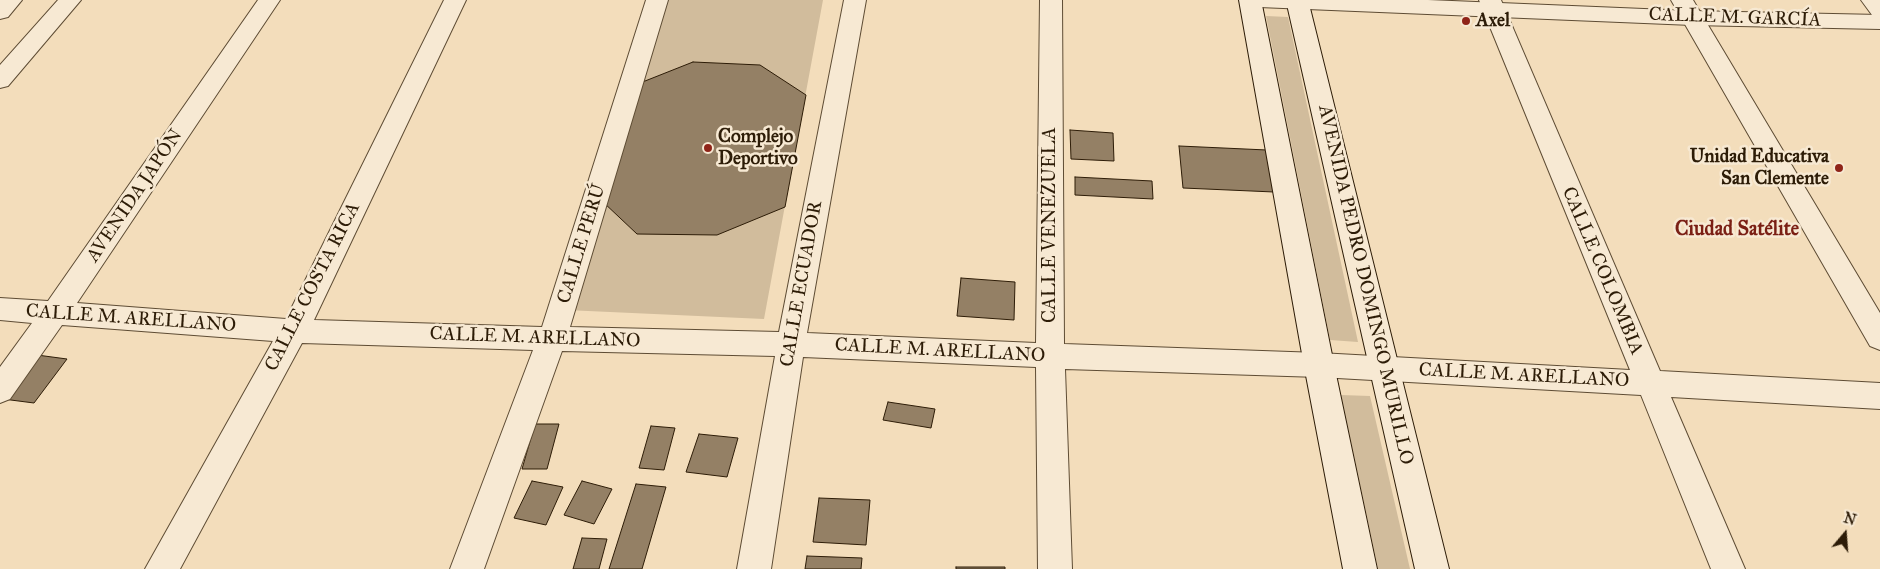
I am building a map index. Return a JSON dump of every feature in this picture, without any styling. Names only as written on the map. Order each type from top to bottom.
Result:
[{"type":"street","points":[[0,12],[11,0]]},
{"type":"street","points":[[0,80],[70,0]]},
{"type":"street","name":"AVENIDA JAPÓN","points":[[0,390],[55,313],[269,0]]},
{"type":"street","name":"CALLE COSTA RICA","points":[[162,569],[294,331],[455,0]]},
{"type":"street","name":"CALLE PERÚ","points":[[467,569],[552,339],[657,0]]},
{"type":"street","name":"CALLE ECUADOR","points":[[754,569],[791,344],[855,0]]},
{"type":"street","name":"CALLE VENEZUELA","points":[[1051,0],[1050,356],[1055,569]]},
{"type":"street","points":[[1250,0],[1319,365],[1360,569]]},
{"type":"street","name":"CALLE M. GARCÍA","points":[[1259,0],[1687,9],[1880,22]]},
{"type":"street","points":[[1872,0],[1880,10]]},
{"type":"street","name":"AVENIDA PEDRO DOMINGO MURILLO","points":[[1298,1],[1432,569]]},
{"type":"street","name":"CALLE COLOMBIA","points":[[1492,5],[1728,569]]},
{"type":"street","points":[[1687,9],[1880,338]]},
{"type":"street","name":"CALLE M. ARELLANO","points":[[0,309],[294,331],[791,344],[1050,356],[1319,365],[1880,396]]},
{"type":"shaded area","name":"Complejo Deportivo","points":[[668,0],[823,0],[764,319],[566,310]]},
{"type":"shaded area","points":[[1266,16],[1288,17],[1358,342],[1330,340]]},
{"type":"shaded area","points":[[1341,395],[1370,396],[1410,569],[1378,569]]},
{"type":"building","points":[[693,62],[760,65],[806,95],[785,207],[717,235],[637,234],[602,201],[640,83]]},
{"type":"building","points":[[1070,130],[1113,133],[1114,161],[1071,159]]},
{"type":"building","points":[[1179,146],[1267,150],[1274,192],[1183,188]]},
{"type":"building","points":[[1075,177],[1152,181],[1153,199],[1075,195]]},
{"type":"building","points":[[961,278],[1015,282],[1014,320],[957,316]]},
{"type":"building","points":[[37,355],[67,359],[34,403],[3,399]]},
{"type":"building","points":[[888,402],[935,409],[931,428],[883,420]]},
{"type":"building","points":[[535,424],[559,424],[547,469],[522,469]]},
{"type":"building","points":[[651,426],[675,428],[664,470],[639,468]]},
{"type":"building","points":[[699,434],[738,438],[727,477],[686,472]]},
{"type":"building","points":[[532,481],[563,487],[546,525],[514,518]]},
{"type":"building","points":[[582,481],[612,489],[594,524],[564,515]]},
{"type":"building","points":[[636,484],[666,487],[642,569],[609,569]]},
{"type":"building","points":[[819,498],[870,500],[866,545],[813,542]]},
{"type":"building","points":[[582,538],[607,539],[599,569],[573,569]]},
{"type":"building","points":[[807,556],[862,558],[861,569],[805,569]]},
{"type":"building","points":[[956,567],[1005,567],[1005,569],[956,569]]},
{"type":"place","name":"Axel","points":[[1466,21]]},
{"type":"place","name":"Complejo Deportivo","points":[[708,148]]},
{"type":"place","name":"Unidad Educativa San Clemente","points":[[1839,168]]},
{"type":"district","name":"Ciudad Satélite","points":[[1737,230]]}]
